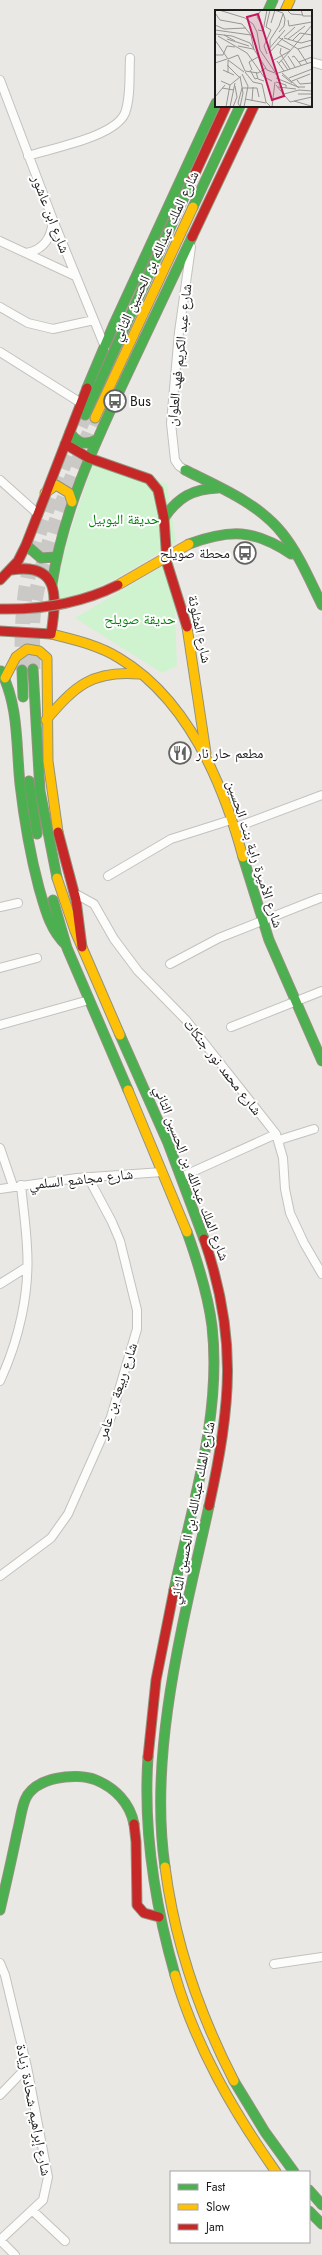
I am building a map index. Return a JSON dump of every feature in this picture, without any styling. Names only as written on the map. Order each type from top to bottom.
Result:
[{"type":"main road","points":[[0,580],[11,570],[26,545],[45,493],[105,347],[215,105]]},
{"type":"main road","name":"شارع الملك عبدالله بن الحسين الثاني","points":[[85,415],[226,107]]},
{"type":"main road","name":"شارع الملك عبدالله بن الحسين الثاني","points":[[95,418],[240,107]]},
{"type":"main road","points":[[51,634],[54,612],[52,584],[56,557],[72,502],[96,440],[254,107]]},
{"type":"main road","points":[[70,432],[75,440],[83,444],[96,440]]},
{"type":"main road","name":"شارع المثلوثة","points":[[65,444],[89,458],[149,479],[158,490],[164,518],[167,563],[184,607],[207,762]]},
{"type":"main road","points":[[185,470],[222,488],[252,508],[275,526],[297,558],[322,605]]},
{"type":"main road","points":[[45,493],[56,485],[62,486],[71,494],[72,502]]},
{"type":"main road","points":[[164,518],[175,504],[191,490],[202,488],[222,488]]},
{"type":"main road","points":[[0,609],[47,608],[84,599],[98,594],[189,544],[210,535],[229,532],[251,533],[267,537],[297,558]]},
{"type":"main road","points":[[26,545],[41,558],[56,557]]},
{"type":"main road","points":[[11,570],[28,567],[36,568],[43,571],[52,584]]},
{"type":"main road","name":"شارع الأميرة راية بنت الحسين","points":[[2,630],[51,634],[76,639],[104,650],[144,675],[159,688],[182,715],[207,762],[232,824],[262,921],[322,1061]]},
{"type":"main road","points":[[66,945],[59,940],[54,931],[40,890],[26,826],[17,736],[11,697],[2,674],[12,660],[21,651],[32,649],[43,654],[47,658],[46,720],[53,805],[72,891],[81,922],[82,948]]},
{"type":"main road","name":"شارع الملك عبدالله بن الحسين الثاني","points":[[33,669],[38,766],[49,843],[62,897],[82,948],[181,1177],[204,1235],[216,1275],[226,1327],[228,1372],[226,1414],[222,1447],[189,1596],[168,1710],[161,1811],[165,1876],[173,1922],[186,1969],[201,2013],[234,2079],[258,2120],[293,2171]]},
{"type":"main road","points":[[22,670],[27,766],[39,842]]},
{"type":"main road","points":[[46,720],[67,694],[81,682],[91,677],[121,671],[144,675]]},
{"type":"main road","name":"شارع الملك عبدالله بن الحسين الثاني","points":[[46,871],[66,945],[189,1232],[207,1291],[213,1332],[214,1367],[212,1409],[206,1450],[184,1539],[152,1707],[147,1801],[152,1870],[159,1917],[182,1995],[206,2055],[240,2118],[275,2171]]},
{"type":"main road","points":[[0,1910],[25,1799],[31,1791],[47,1782],[65,1776],[78,1776],[104,1784],[122,1798],[129,1806],[134,1825],[138,1905],[144,1914],[159,1917]]},
{"type":"main road","points":[[310,2191],[322,2205]]},
{"type":"main road","points":[[310,2212],[322,2224]]},
{"type":"street","points":[[28,156],[102,133],[120,121],[127,102],[130,58]]},
{"type":"street","points":[[312,62],[322,65]]},
{"type":"street","name":"شارع ابن عاشور","points":[[0,80],[4,98],[105,347]]},
{"type":"street","points":[[26,253],[34,252],[43,246],[51,235],[53,220]]},
{"type":"street","name":"شارع عبد الكريم فهد العلوان","points":[[185,470],[178,466],[175,460],[171,423],[179,332],[193,236]]},
{"type":"street","points":[[0,241],[76,276]]},
{"type":"street","points":[[0,307],[28,323],[53,329],[94,320]]},
{"type":"street","points":[[0,352],[81,403]]},
{"type":"street","points":[[0,480],[38,514]]},
{"type":"street","points":[[108,876],[171,839],[232,824],[322,795]]},
{"type":"street","name":"شارع محمد نور جنكات","points":[[72,891],[94,904],[114,939],[138,971],[186,1020],[277,1137],[283,1158],[285,1189],[290,1213],[299,1233],[322,1274]]},
{"type":"street","points":[[170,964],[219,938],[320,898]]},
{"type":"street","points":[[0,907],[18,903]]},
{"type":"street","points":[[0,968],[37,958]]},
{"type":"street","points":[[231,1027],[322,991]]},
{"type":"street","points":[[0,1026],[89,1000]]},
{"type":"street","points":[[181,1177],[277,1137],[314,1129]]},
{"type":"street","points":[[0,1148],[17,1186],[27,1247],[26,1291],[19,1325],[0,1381]]},
{"type":"street","name":"شارع مجاشع السلمي","points":[[0,1188],[88,1178],[162,1172]]},
{"type":"street","name":"شارع ربيعة بن عامر","points":[[2,1572],[50,1538],[68,1514],[111,1417],[137,1329],[137,1310],[120,1241],[112,1222],[88,1178]]},
{"type":"street","points":[[0,1284],[27,1267]]},
{"type":"street","points":[[274,1964],[322,1957]]},
{"type":"street","name":"شارع إبراهيم شحادة زيادة","points":[[0,1963],[5,1975],[27,2067],[48,2177],[44,2200],[0,2240]]},
{"type":"street","points":[[0,2095],[27,2067]]},
{"type":"street","points":[[33,2211],[65,2241]]},
{"type":"street","points":[[0,2240],[15,2255]]},
{"type":"green space","name":"حديقة اليوبيل","points":[[99,459],[167,484],[176,542],[120,576],[90,590],[59,599],[57,571],[92,466]]},
{"type":"green space","name":"حديقة صويلح","points":[[173,560],[177,666],[162,673],[75,618]]},
{"type":"tunnel","points":[[22,670],[24,608],[30,566],[51,500],[85,415]]},
{"type":"tunnel","points":[[33,669],[33,618],[40,578],[60,508],[95,418]]},
{"type":"traffic: fast","points":[[268,10],[273,0]]},
{"type":"traffic: fast","points":[[87,388],[114,324],[215,105]]},
{"type":"traffic: fast","points":[[193,207],[240,107]]},
{"type":"traffic: fast","points":[[85,415],[192,180]]},
{"type":"traffic: fast","points":[[52,584],[64,531],[91,454],[192,237]]},
{"type":"traffic: fast","points":[[70,432],[75,439],[81,442],[88,443],[96,440]]},
{"type":"traffic: fast","points":[[185,470],[224,489],[250,504],[272,522],[294,550],[322,605]]},
{"type":"traffic: fast","points":[[164,518],[175,505],[194,492],[218,488]]},
{"type":"traffic: fast","points":[[189,544],[217,536],[242,534],[265,540],[291,554]]},
{"type":"traffic: fast","points":[[26,545],[41,558],[56,557]]},
{"type":"traffic: fast","points":[[33,669],[40,791],[57,878]]},
{"type":"traffic: fast","points":[[22,670],[23,697]]},
{"type":"traffic: fast","points":[[1,671],[7,685],[14,712],[22,797],[36,875],[49,919],[56,933],[66,945]]},
{"type":"traffic: fast","points":[[29,781],[37,834]]},
{"type":"traffic: fast","points":[[243,857],[269,940],[322,1061]]},
{"type":"traffic: fast","points":[[53,900],[67,948],[128,1090]]},
{"type":"traffic: fast","points":[[120,1035],[168,1143],[204,1239]]},
{"type":"traffic: fast","points":[[174,1590],[204,1460],[213,1393],[214,1360],[212,1326],[202,1279],[187,1232]]},
{"type":"traffic: fast","points":[[165,1867],[161,1823],[161,1777],[165,1731],[171,1685],[189,1594],[209,1506]]},
{"type":"traffic: fast","points":[[148,1757],[147,1812],[152,1868],[156,1895],[175,1975]]},
{"type":"traffic: fast","points":[[0,1910],[25,1800],[30,1792],[37,1786],[56,1778],[78,1777],[96,1780],[109,1787],[121,1797],[129,1809],[134,1824]]},
{"type":"traffic: fast","points":[[234,2081],[265,2132],[293,2171]]},
{"type":"traffic: fast","points":[[310,2191],[322,2205]]},
{"type":"traffic: fast","points":[[310,2212],[322,2224]]},
{"type":"traffic: slow","points":[[285,10],[290,0]]},
{"type":"traffic: slow","points":[[95,418],[193,207]]},
{"type":"traffic: slow","points":[[45,493],[56,485],[69,493],[72,502]]},
{"type":"traffic: slow","points":[[118,585],[189,544]]},
{"type":"traffic: slow","points":[[187,627],[206,753]]},
{"type":"traffic: slow","points":[[51,634],[86,643],[111,653],[143,675],[165,696],[183,719],[213,772],[225,800],[243,857]]},
{"type":"traffic: slow","points":[[5,678],[16,657],[27,649],[39,651],[47,658],[48,761],[58,832]]},
{"type":"traffic: slow","points":[[46,720],[66,698],[86,683],[109,675],[123,673],[139,674]]},
{"type":"traffic: slow","points":[[57,878],[75,931],[120,1035]]},
{"type":"traffic: slow","points":[[128,1090],[187,1232]]},
{"type":"traffic: slow","points":[[165,1867],[175,1923],[190,1977],[199,2004],[234,2081]]},
{"type":"traffic: slow","points":[[175,1975],[194,2028],[217,2078],[245,2126],[275,2171]]},
{"type":"traffic: jam","points":[[192,180],[226,107]]},
{"type":"traffic: jam","points":[[192,237],[254,107]]},
{"type":"traffic: jam","points":[[0,580],[18,561],[26,545],[87,388]]},
{"type":"traffic: jam","points":[[65,444],[89,458],[149,479],[158,490],[164,518],[167,563],[187,627]]},
{"type":"traffic: jam","points":[[0,631],[51,634],[54,607],[52,585],[47,577],[39,571],[27,569],[11,570]]},
{"type":"traffic: jam","points":[[0,609],[46,607],[89,597],[118,585]]},
{"type":"traffic: jam","points":[[58,832],[76,900],[82,947]]},
{"type":"traffic: jam","points":[[204,1239],[215,1275],[222,1308],[228,1372],[222,1436],[209,1506]]},
{"type":"traffic: jam","points":[[148,1757],[156,1680],[174,1590]]},
{"type":"traffic: jam","points":[[134,1824],[136,1842],[137,1905],[144,1913],[159,1917]]},
{"type":"place","name":"Bus","points":[[115,401]]},
{"type":"place","name":"محطة صويلح","points":[[245,553]]},
{"type":"place","name":"مطعم حار نار","points":[[180,753]]}]
